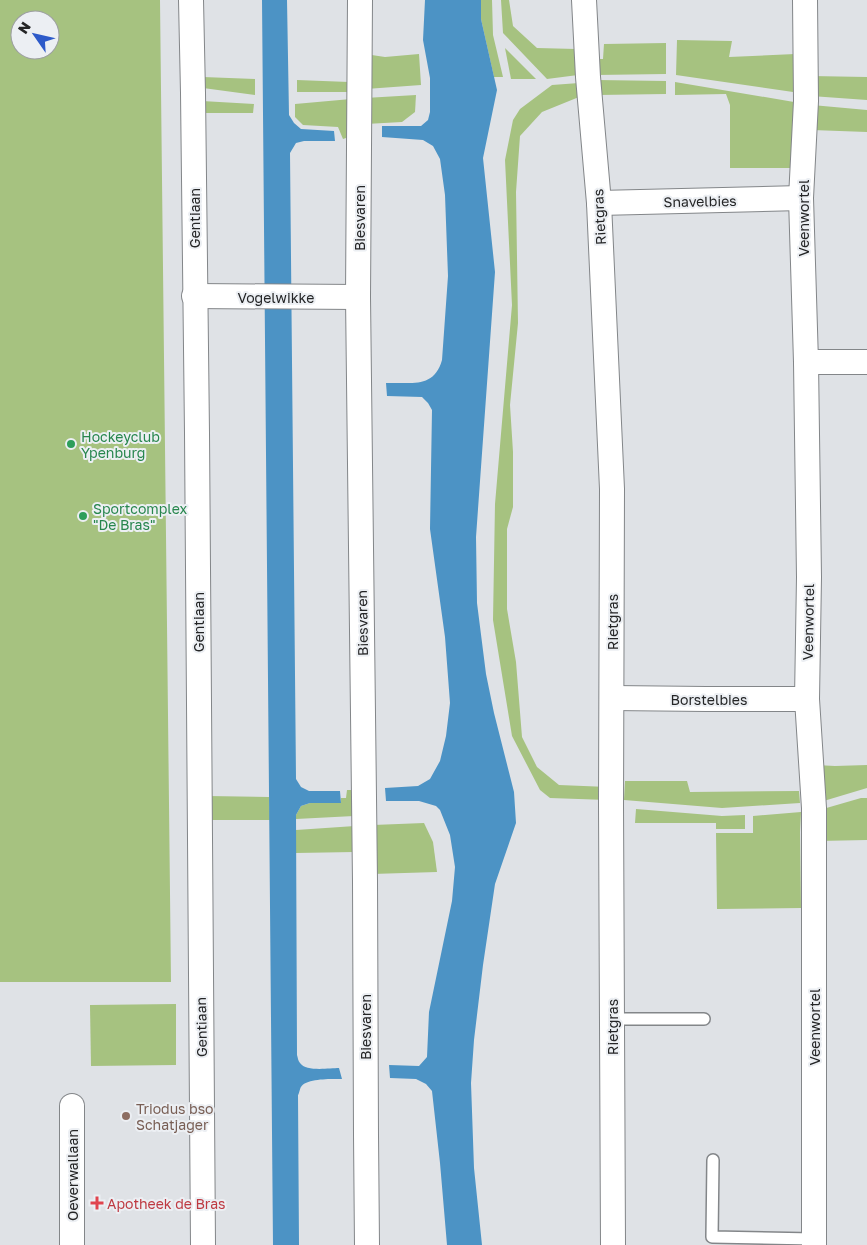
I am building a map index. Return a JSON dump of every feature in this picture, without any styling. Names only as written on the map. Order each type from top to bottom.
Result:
[{"type":"street","name":"Gentiaan","points":[[191,0],[203,1245]]},
{"type":"street","name":"Biesvaren","points":[[360,0],[358,297],[367,1245]]},
{"type":"street","name":"Rietgras","points":[[584,0],[588,77],[599,203],[612,489],[613,1245]]},
{"type":"street","name":"Veenwortel","points":[[805,0],[806,101],[801,198],[806,362],[809,577],[807,699],[814,808],[814,1242]]},
{"type":"street","name":"Snavelbies","points":[[599,203],[801,198]]},
{"type":"street","name":"Vogelwikke","points":[[194,296],[358,297]]},
{"type":"street","points":[[806,362],[867,362]]},
{"type":"street","name":"Borstelbies","points":[[612,698],[706,700],[807,699]]},
{"type":"street","name":"Oeverwallaan","points":[[72,1106],[72,1245]]},
{"type":"lane","points":[[612,1020],[704,1019]]},
{"type":"lane","points":[[713,1160],[712,1237],[814,1242]]},
{"type":"green space","name":"Sportcomplex \"De Bras\"","points":[[0,0],[160,0],[171,982],[0,982]]},
{"type":"green space","points":[[481,0],[492,0],[493,35],[503,77],[494,77],[481,19]]},
{"type":"green space","points":[[501,0],[509,0],[513,26],[537,48],[576,49],[578,75],[547,79],[503,33]]},
{"type":"green space","points":[[677,40],[732,41],[729,57],[795,54],[793,92],[676,75]]},
{"type":"green space","points":[[666,43],[666,74],[596,75],[594,59],[603,59],[604,44]]},
{"type":"green space","points":[[505,48],[536,79],[511,79]]},
{"type":"green space","points":[[365,54],[385,57],[419,54],[421,85],[366,89]]},
{"type":"green space","points":[[811,76],[867,77],[867,100],[811,96]]},
{"type":"green space","points":[[203,77],[255,79],[255,95],[203,88]]},
{"type":"green space","points":[[297,80],[349,82],[349,92],[297,92]]},
{"type":"green space","points":[[597,80],[666,81],[666,94],[598,95]]},
{"type":"green space","points":[[675,82],[794,102],[795,168],[730,168],[730,105],[726,94],[675,95]]},
{"type":"green space","points":[[579,83],[579,97],[542,112],[520,136],[516,192],[518,323],[510,405],[513,452],[513,507],[507,529],[507,609],[516,662],[522,737],[537,767],[559,785],[608,787],[607,800],[550,798],[540,790],[512,736],[493,620],[495,504],[512,305],[505,160],[513,120],[520,109],[552,85]]},
{"type":"green space","points":[[416,95],[415,112],[402,122],[366,124],[365,98]]},
{"type":"green space","points":[[351,99],[349,137],[343,139],[338,127],[303,125],[295,117],[295,104]]},
{"type":"green space","points":[[202,101],[254,104],[253,113],[202,113]]},
{"type":"green space","points":[[812,105],[867,110],[867,132],[812,130]]},
{"type":"green space","points":[[816,765],[867,765],[867,788],[817,803]]},
{"type":"green space","points":[[625,781],[687,781],[690,792],[799,791],[800,803],[722,808],[624,800]]},
{"type":"green space","points":[[347,790],[355,790],[354,816],[296,819],[301,806],[310,803],[341,803],[341,798],[346,798]]},
{"type":"green space","points":[[208,796],[269,797],[270,820],[209,820]]},
{"type":"green space","points":[[867,798],[867,840],[818,841],[816,811]]},
{"type":"green space","points":[[636,809],[722,816],[745,815],[745,829],[716,829],[716,823],[635,823]]},
{"type":"green space","points":[[801,812],[801,908],[717,909],[716,833],[753,833],[753,816]]},
{"type":"green space","points":[[424,823],[433,842],[437,872],[372,874],[373,825]]},
{"type":"green space","points":[[355,826],[354,852],[296,853],[296,830]]},
{"type":"green space","points":[[176,1004],[176,1065],[91,1066],[90,1005]]},
{"type":"water","points":[[262,0],[287,0],[289,115],[301,129],[334,131],[335,141],[304,141],[296,143],[290,153],[296,779],[301,787],[309,791],[340,791],[341,803],[310,803],[301,806],[296,815],[297,1055],[299,1062],[307,1068],[339,1068],[342,1079],[308,1082],[301,1087],[298,1095],[299,1245],[273,1245]]},
{"type":"water","points":[[425,0],[481,0],[481,19],[497,90],[483,158],[495,272],[476,537],[477,603],[486,674],[514,792],[516,823],[495,884],[474,1040],[471,1083],[474,1168],[482,1245],[447,1245],[432,1091],[426,1084],[416,1079],[390,1078],[389,1065],[419,1066],[427,1057],[429,1012],[452,901],[455,867],[450,835],[440,810],[436,806],[419,801],[386,801],[385,788],[418,786],[430,779],[440,761],[446,736],[450,703],[445,637],[430,529],[432,410],[422,397],[387,396],[386,383],[413,383],[427,380],[433,376],[442,360],[448,276],[445,195],[440,159],[433,146],[423,140],[382,137],[382,126],[421,126],[428,120],[430,112],[430,78],[423,40]]},
{"type":"place","name":"Hockeyclub Ypenburg","points":[[71,444]]},
{"type":"place","name":"Sportcomplex \"De Bras\"","points":[[83,516]]},
{"type":"place","name":"Triodus bso Schatjager","points":[[126,1116]]},
{"type":"place","name":"Apotheek de Bras","points":[[97,1203]]}]
